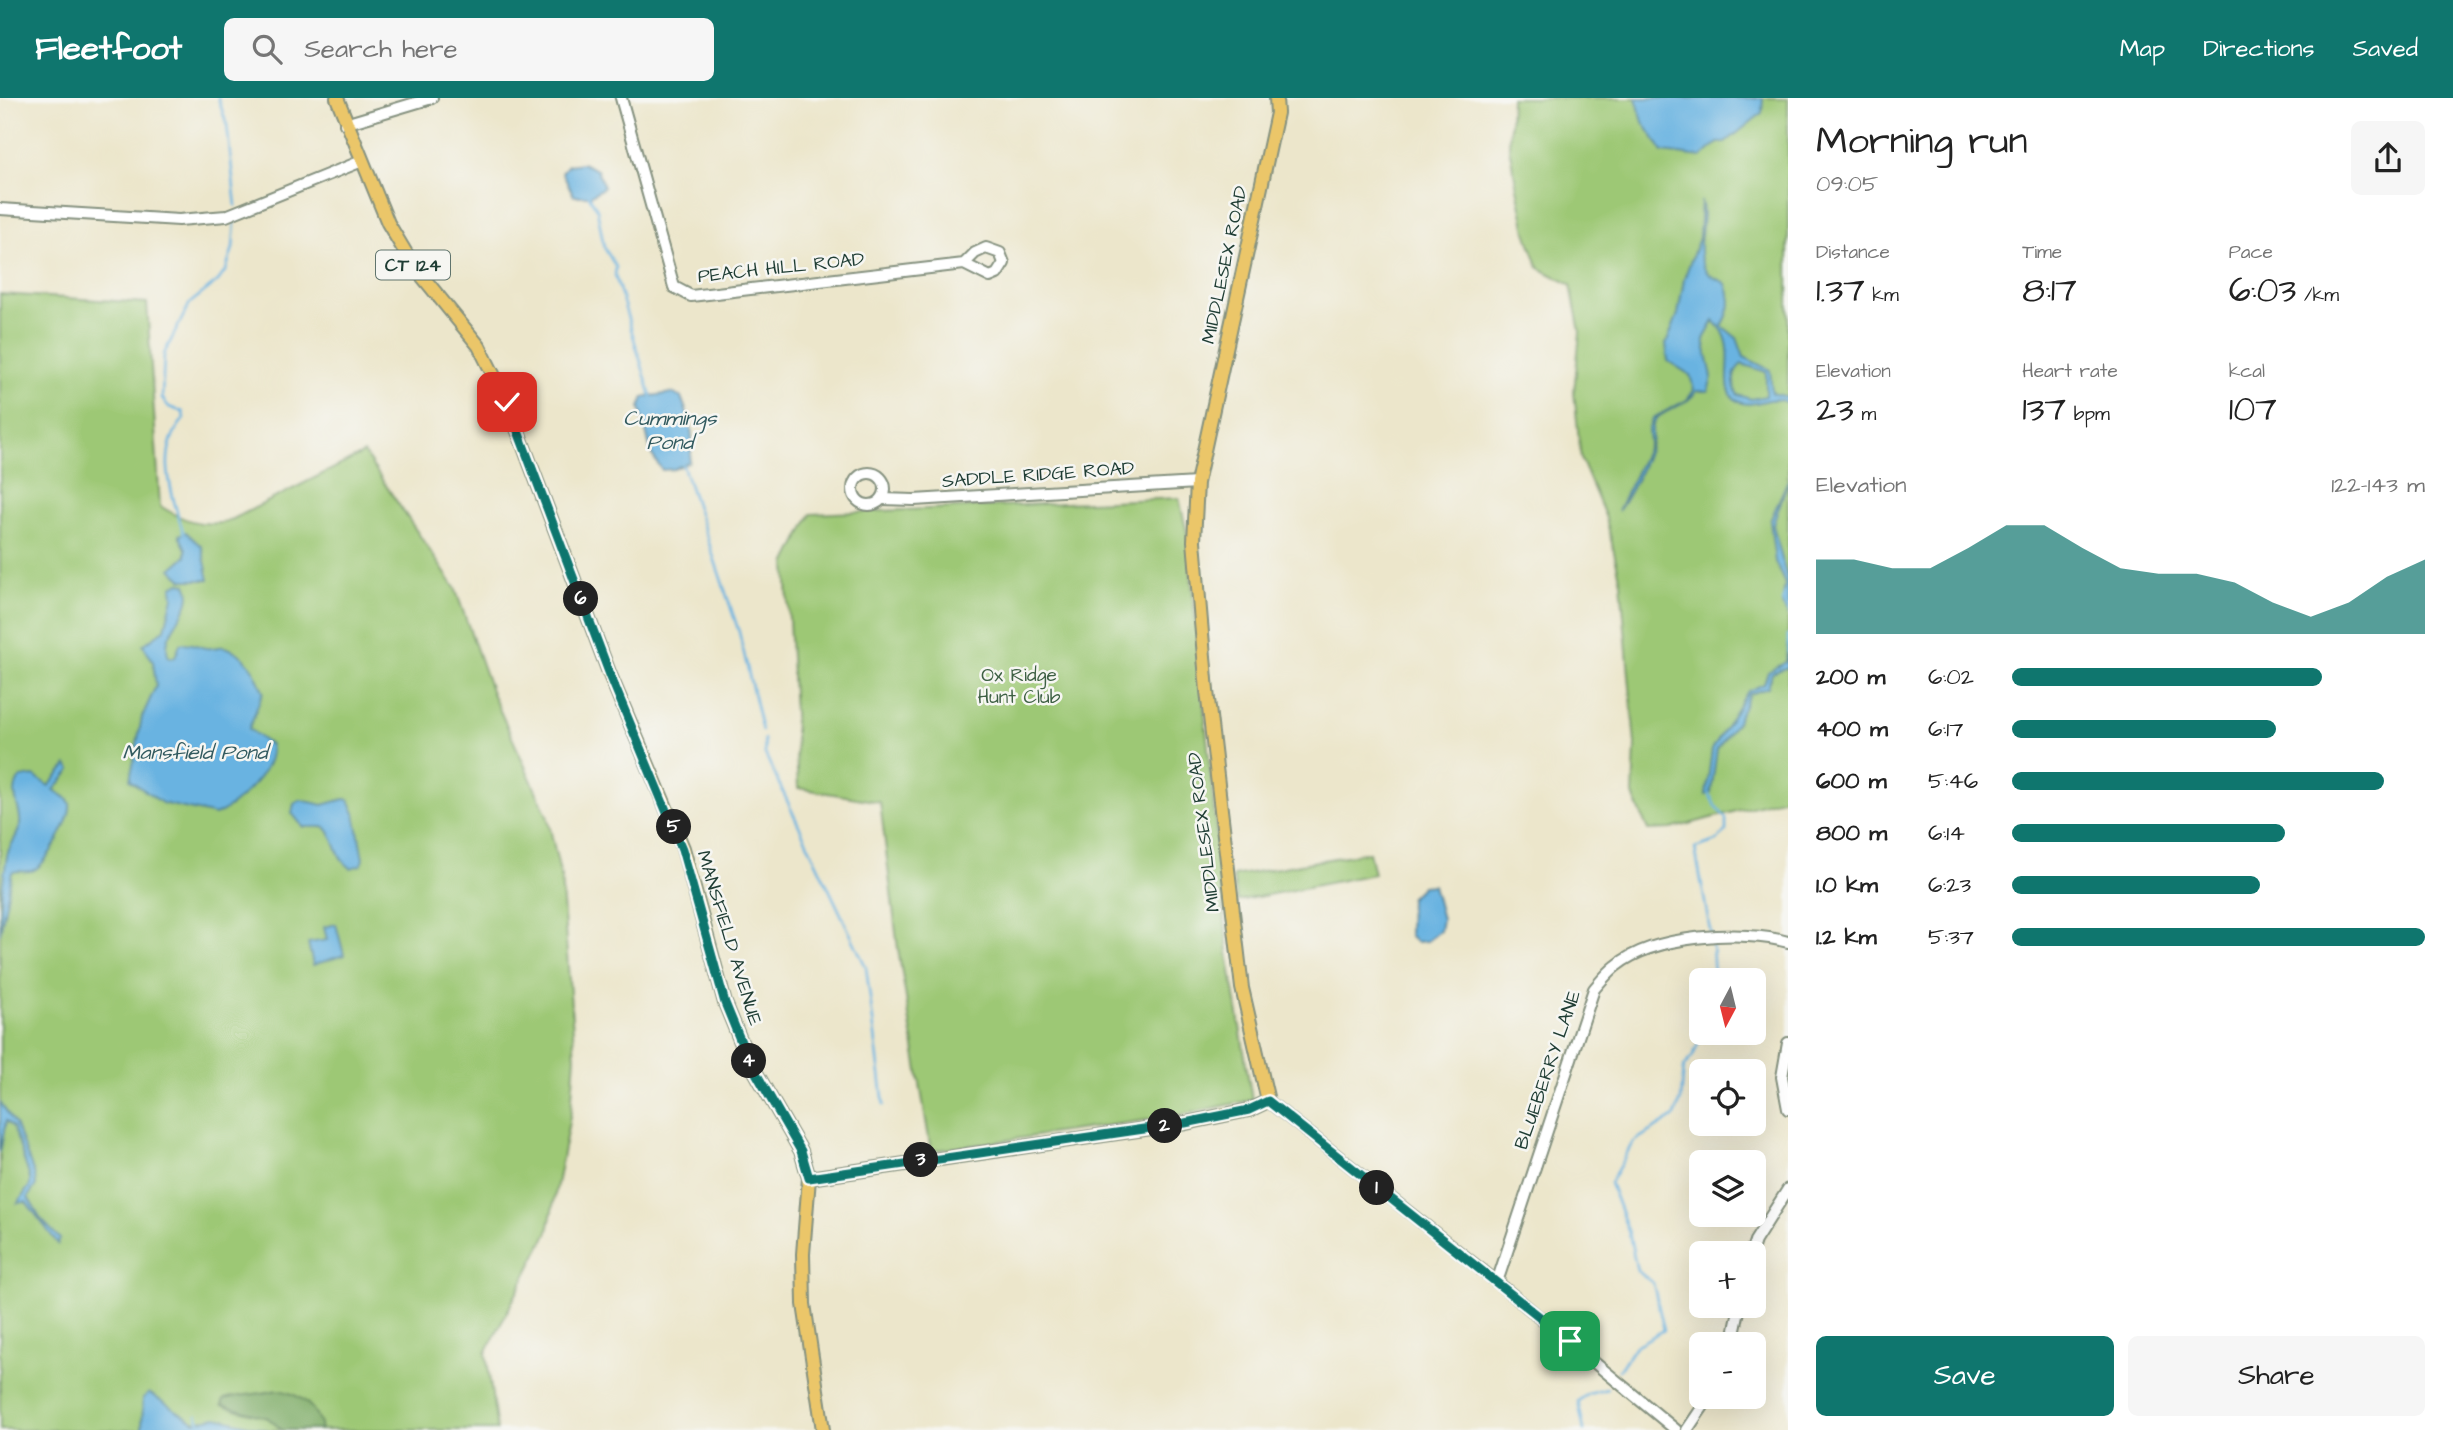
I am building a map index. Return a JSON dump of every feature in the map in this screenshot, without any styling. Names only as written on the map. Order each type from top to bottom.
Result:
[{"type":"main road","name":"MANSFIELD AVENUE","points":[[337,98],[345,124],[388,223],[413,265],[479,346],[507,402],[610,675],[682,849],[725,1003],[748,1059],[801,1151],[809,1178],[803,1254],[804,1304],[822,1430]]},
{"type":"main road","name":"MIDDLESEX ROAD","points":[[1268,1101],[1242,988],[1207,691],[1194,541],[1197,482],[1277,113],[1276,98]]},
{"type":"main road","points":[[809,1178],[1185,1123],[1249,1110],[1268,1101]]},
{"type":"street","points":[[345,124],[432,98]]},
{"type":"street","name":"PEACH HILL ROAD","points":[[621,98],[674,287],[691,296],[964,264]]},
{"type":"street","points":[[0,209],[179,220],[226,216],[362,161]]},
{"type":"street","name":"SADDLE RIDGE ROAD","points":[[882,499],[914,500],[1197,482]]},
{"type":"street","name":"BLUEBERRY LANE","points":[[1497,1282],[1594,989],[1618,964],[1640,954],[1710,936],[1736,933],[1788,942]]},
{"type":"street","points":[[1788,1043],[1782,1076],[1788,1109]]},
{"type":"street","points":[[1268,1101],[1497,1282],[1676,1430]]},
{"type":"street","points":[[1755,1241],[1788,1189]]},
{"type":"street","points":[[1687,1430],[1701,1409]]},
{"type":"green space","points":[[1511,98],[1788,98],[1788,797],[1671,829],[1648,830],[1633,795],[1635,745],[1621,582],[1606,518],[1581,459],[1574,392],[1580,332],[1571,285],[1539,268],[1526,232],[1509,148]]},
{"type":"green space","points":[[0,294],[147,303],[160,506],[192,521],[208,524],[227,522],[364,453],[455,588],[492,693],[547,815],[561,877],[575,1057],[571,1111],[548,1232],[486,1353],[497,1430],[0,1430]]},
{"type":"green space","name":"Ox Ridge Hunt Club","points":[[1179,498],[1187,533],[1228,953],[1252,1100],[1175,1116],[931,1151],[898,949],[880,802],[798,788],[786,564],[811,514]]},
{"type":"green space","points":[[1369,852],[1374,874],[1237,901],[1233,876]]},
{"type":"green space","points":[[277,1390],[293,1394],[306,1402],[316,1414],[321,1430],[282,1430],[268,1418],[222,1405],[224,1399]]},
{"type":"water","points":[[1636,98],[1763,98],[1762,113],[1725,143],[1718,143],[1701,157],[1663,152],[1643,122]]},
{"type":"water","points":[[582,163],[597,170],[604,187],[590,196],[574,196],[562,172],[568,165]]},
{"type":"water","points":[[1701,201],[1702,264],[1709,274],[1726,284],[1729,296],[1729,311],[1722,326],[1737,338],[1744,357],[1770,370],[1772,393],[1788,397],[1788,404],[1776,400],[1748,404],[1736,400],[1728,385],[1727,342],[1714,321],[1704,339],[1712,377],[1708,391],[1697,391],[1692,397],[1686,401],[1662,414],[1654,422],[1651,443],[1645,459],[1618,511],[1649,444],[1648,430],[1653,418],[1687,400],[1694,390],[1690,375],[1668,361],[1666,344],[1678,314],[1684,279],[1699,238]],"holes":[[[1742,364],[1766,372],[1766,396],[1751,399],[1738,395],[1734,378],[1736,370]]]},
{"type":"water","name":"Cummings Pond","points":[[672,393],[681,397],[687,413],[692,437],[691,453],[689,462],[674,469],[662,470],[652,455],[640,408],[644,397]]},
{"type":"water","points":[[1788,480],[1773,525],[1788,582],[1788,615],[1782,605],[1785,584],[1775,562],[1770,521]]},
{"type":"water","points":[[186,532],[202,547],[209,580],[183,580],[171,569],[186,556],[186,549],[179,535]]},
{"type":"water","name":"Mansfield Pond","points":[[179,583],[186,584],[188,603],[169,638],[169,658],[175,657],[180,644],[184,643],[231,649],[249,664],[263,692],[249,729],[270,745],[267,765],[253,786],[233,804],[215,815],[162,803],[130,780],[142,717],[156,686],[153,662],[143,645],[165,629],[173,597],[172,587]]},
{"type":"water","points":[[1788,641],[1788,667],[1772,673],[1768,688],[1749,694],[1737,722],[1717,749],[1711,793],[1706,795],[1712,749],[1748,691],[1764,684],[1768,672],[1786,662]]},
{"type":"water","points":[[67,765],[71,770],[54,790],[69,801],[67,819],[52,850],[39,866],[31,871],[12,872],[0,934],[5,865],[20,825],[15,796],[17,784],[20,778],[34,776],[49,786]]},
{"type":"water","points":[[301,800],[323,805],[349,800],[355,813],[363,859],[361,865],[351,868],[342,859],[325,827],[303,827],[292,813],[294,804]]},
{"type":"water","points":[[1433,885],[1442,919],[1440,931],[1427,941],[1416,942],[1409,935],[1410,898],[1422,886]]},
{"type":"water","points":[[336,924],[344,955],[313,965],[308,943],[327,940],[324,927]]},
{"type":"water","points":[[0,1102],[15,1124],[35,1176],[36,1185],[28,1197],[40,1218],[60,1239],[58,1244],[26,1202],[18,1203],[30,1185],[30,1178],[13,1127],[6,1121],[0,1153]]},
{"type":"water","points":[[149,1393],[195,1422],[216,1417],[267,1430],[142,1430],[143,1398]]},
{"type":"waterway","points":[[218,98],[227,125],[236,206]]},
{"type":"waterway","points":[[587,192],[597,209],[604,247],[616,267],[615,275],[651,396]]},
{"type":"waterway","points":[[184,535],[171,490],[168,460],[175,432],[184,419],[183,412],[169,407],[162,398],[164,354],[190,303],[218,281],[226,270],[233,248],[235,221]]},
{"type":"waterway","points":[[682,463],[739,632],[762,731]]},
{"type":"waterway","points":[[1785,593],[1782,602],[1788,612]]},
{"type":"waterway","points":[[1788,635],[1788,652]]},
{"type":"waterway","points":[[764,739],[765,754],[866,967],[884,1105]]},
{"type":"waterway","points":[[1709,793],[1715,806],[1726,818],[1726,831],[1717,841],[1695,848],[1711,935]]},
{"type":"waterway","points":[[1712,941],[1713,968]]},
{"type":"waterway","points":[[1619,1370],[1635,1346],[1664,1330],[1653,1283],[1637,1271],[1629,1233],[1610,1183],[1633,1142],[1675,1116],[1681,1100],[1684,1066],[1693,1056],[1698,1045]]},
{"type":"waterway","points":[[1584,1430],[1578,1401],[1588,1394],[1607,1389]]},
{"type":"waterway","points":[[197,1415],[200,1422]]},
{"type":"route","points":[[507,402],[610,675],[682,849],[725,1003],[748,1059],[801,1151],[809,1178],[1185,1123],[1249,1110],[1268,1101],[1570,1341]]}]
